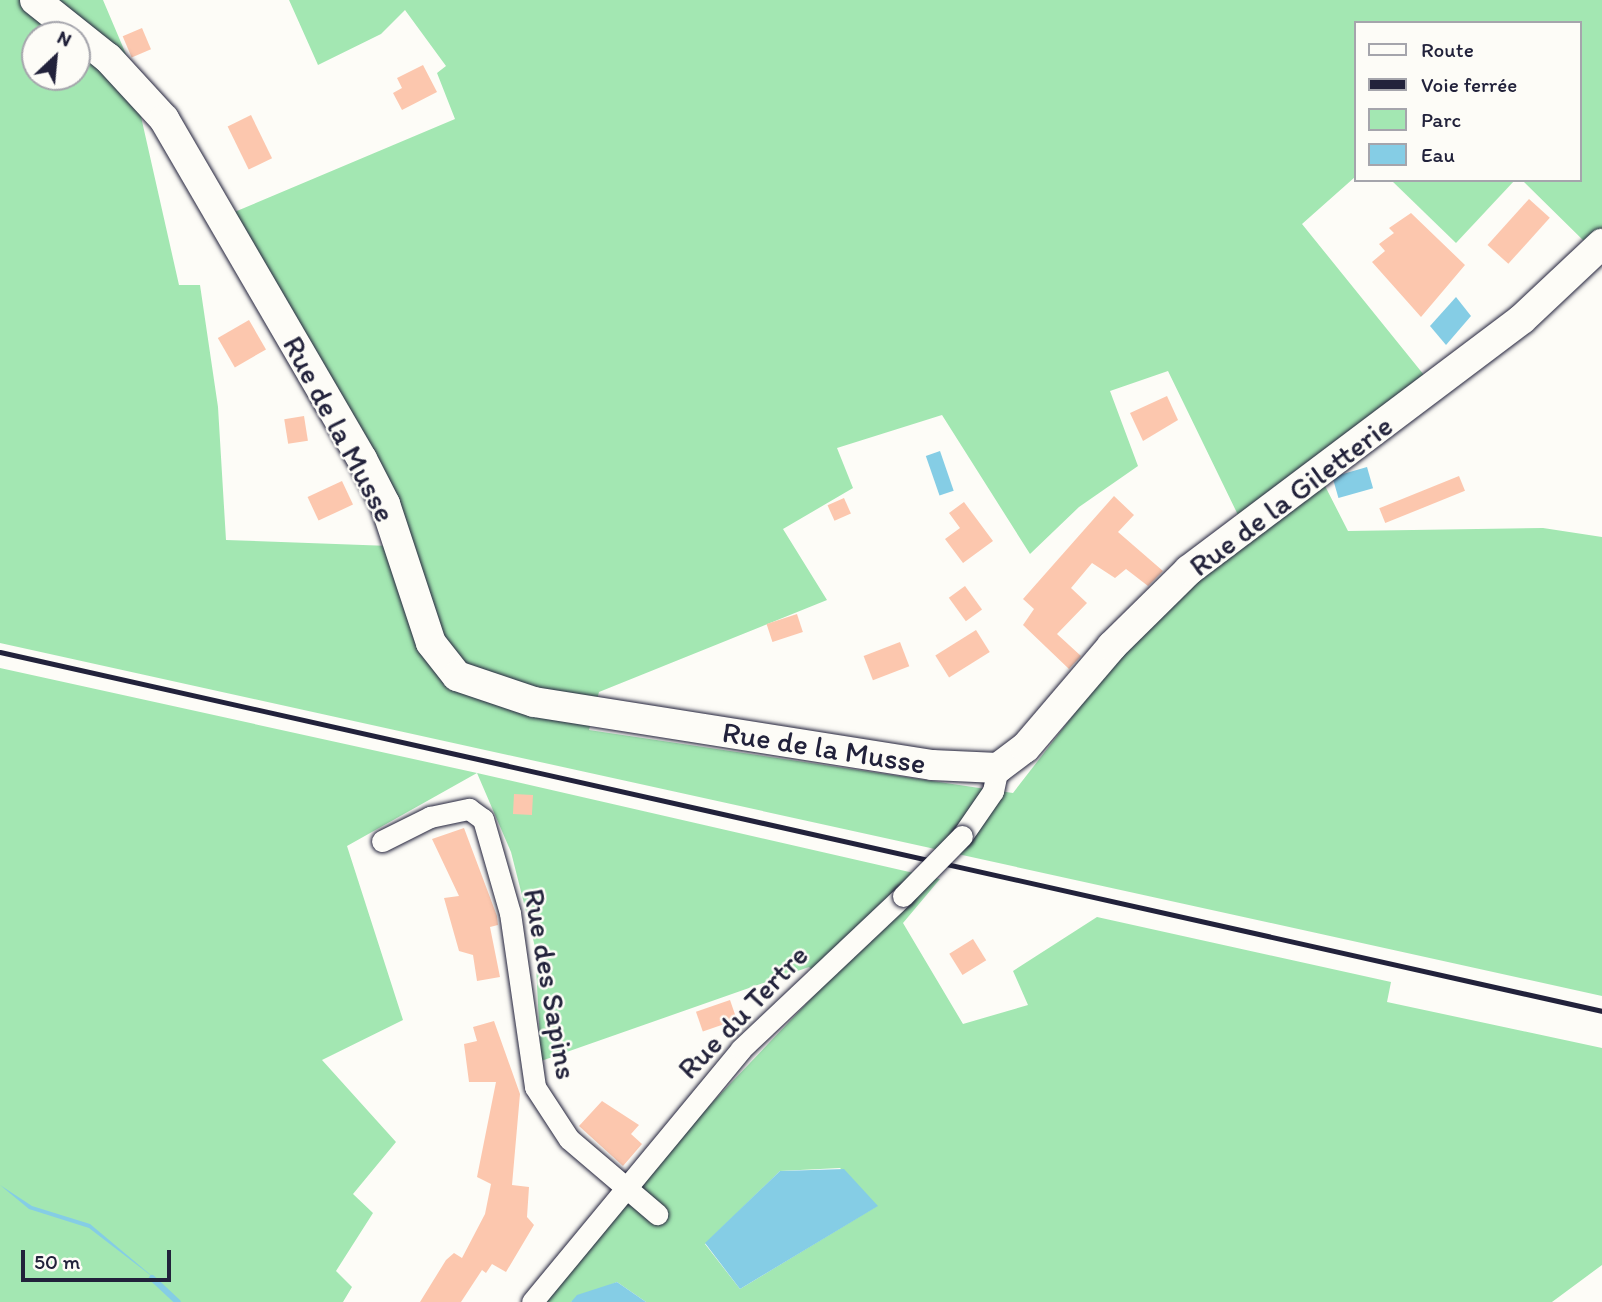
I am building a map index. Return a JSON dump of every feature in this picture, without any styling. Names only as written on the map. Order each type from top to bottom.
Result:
[{"type":"street","name":"Rue de la Musse","points":[[35,0],[108,58],[164,120],[362,459],[385,504],[431,643],[457,676],[534,702],[932,765],[998,768]]},
{"type":"street","name":"Rue de la Giletterie","points":[[998,768],[1025,748],[1112,646],[1189,570],[1513,327],[1602,244]]},
{"type":"street","name":"Rue du Tertre","points":[[532,1302],[628,1191],[741,1049],[903,896],[962,835],[993,790],[998,768]]},
{"type":"street","name":"Rue des Sapins","points":[[382,841],[430,817],[470,809],[483,819],[510,913],[535,1087],[569,1139],[657,1214]]},
{"type":"green space","points":[[0,0],[103,0],[128,59],[179,285],[200,285],[218,407],[226,540],[390,546],[232,213],[455,119],[437,73],[446,66],[405,10],[381,34],[318,65],[289,0],[1602,0],[1602,234],[1590,247],[1524,182],[1581,182],[1581,21],[1354,21],[1354,178],[1302,224],[1424,375],[1238,515],[1168,371],[1110,391],[1138,466],[1079,507],[1030,554],[942,415],[837,448],[853,488],[783,529],[827,600],[599,692],[589,730],[1013,793],[1122,652],[1215,564],[1323,482],[1348,531],[1543,528],[1602,537],[1602,996],[0,643]]},
{"type":"green space","points":[[1393,182],[1513,182],[1456,243]]},
{"type":"green space","points":[[0,668],[477,773],[347,846],[403,1020],[322,1060],[396,1142],[353,1194],[373,1213],[336,1271],[352,1287],[343,1302],[0,1302]]},
{"type":"green space","points":[[477,773],[940,879],[903,923],[963,1024],[1028,1005],[1013,971],[1097,917],[1391,982],[1387,1002],[1602,1048],[1602,1265],[1552,1302],[646,1302],[617,1282],[571,1302],[545,1302],[689,1127],[827,982],[809,967],[541,1061],[535,947],[511,852]],"holes":[[[840,1168],[877,1206],[740,1289],[705,1244],[780,1171]]]},
{"type":"water","points":[[1456,297],[1471,316],[1446,345],[1430,326]]},
{"type":"water","points":[[940,451],[954,491],[939,496],[926,456]]},
{"type":"water","points":[[1367,467],[1373,488],[1338,498],[1332,477]]},
{"type":"water","points":[[844,1169],[878,1206],[740,1289],[705,1243],[780,1171]]},
{"type":"water","points":[[0,1185],[32,1206],[90,1224],[158,1281],[89,1228],[29,1209]]},
{"type":"water","points":[[617,1282],[646,1302],[571,1302],[577,1295]]},
{"type":"building","points":[[142,28],[151,49],[132,57],[123,36]]},
{"type":"building","points":[[423,65],[437,92],[402,110],[393,93],[402,88],[397,78]]},
{"type":"building","points":[[251,115],[272,158],[249,170],[228,126]]},
{"type":"building","points":[[1529,199],[1550,218],[1508,264],[1488,245]]},
{"type":"building","points":[[1411,213],[1465,265],[1421,317],[1372,262],[1385,251],[1379,244],[1394,233],[1389,228]]},
{"type":"building","points":[[249,320],[266,349],[235,367],[218,338]]},
{"type":"building","points":[[1167,396],[1178,420],[1143,441],[1130,413]]},
{"type":"building","points":[[304,416],[308,441],[288,444],[284,419]]},
{"type":"building","points":[[1459,476],[1465,491],[1385,523],[1379,508]]},
{"type":"building","points":[[342,481],[353,505],[319,521],[308,497]]},
{"type":"building","points":[[1114,496],[1134,515],[1118,532],[1163,571],[1148,586],[1126,569],[1115,578],[1092,563],[1071,588],[1087,603],[1057,634],[1081,656],[1069,669],[1023,625],[1034,609],[1023,599]]},
{"type":"building","points":[[844,498],[851,514],[834,521],[828,505]]},
{"type":"building","points":[[964,502],[993,541],[963,563],[945,539],[960,528],[949,513]]},
{"type":"building","points":[[965,586],[982,609],[966,621],[949,598]]},
{"type":"building","points":[[797,614],[803,632],[772,642],[767,624]]},
{"type":"building","points":[[976,630],[990,652],[949,677],[935,655]]},
{"type":"building","points":[[900,642],[909,666],[873,680],[864,656]]},
{"type":"building","points":[[514,794],[533,795],[532,815],[513,814]]},
{"type":"building","points":[[464,828],[498,925],[490,927],[500,977],[477,981],[473,955],[459,951],[444,898],[459,896],[432,839]]},
{"type":"building","points":[[973,939],[986,960],[963,975],[949,954]]},
{"type":"building","points":[[730,1000],[737,1020],[703,1032],[696,1012]]},
{"type":"building","points":[[494,1021],[520,1094],[512,1185],[529,1187],[527,1217],[534,1225],[506,1272],[492,1264],[486,1273],[482,1270],[461,1302],[420,1302],[446,1260],[454,1253],[462,1258],[485,1214],[491,1184],[477,1177],[496,1082],[469,1082],[464,1044],[477,1041],[473,1027]]},
{"type":"building","points":[[602,1101],[639,1125],[631,1134],[642,1144],[623,1166],[579,1126]]},
{"type":"waterway","points":[[152,1278],[178,1302]]},
{"type":"railway","points":[[0,652],[1602,1011]]}]
